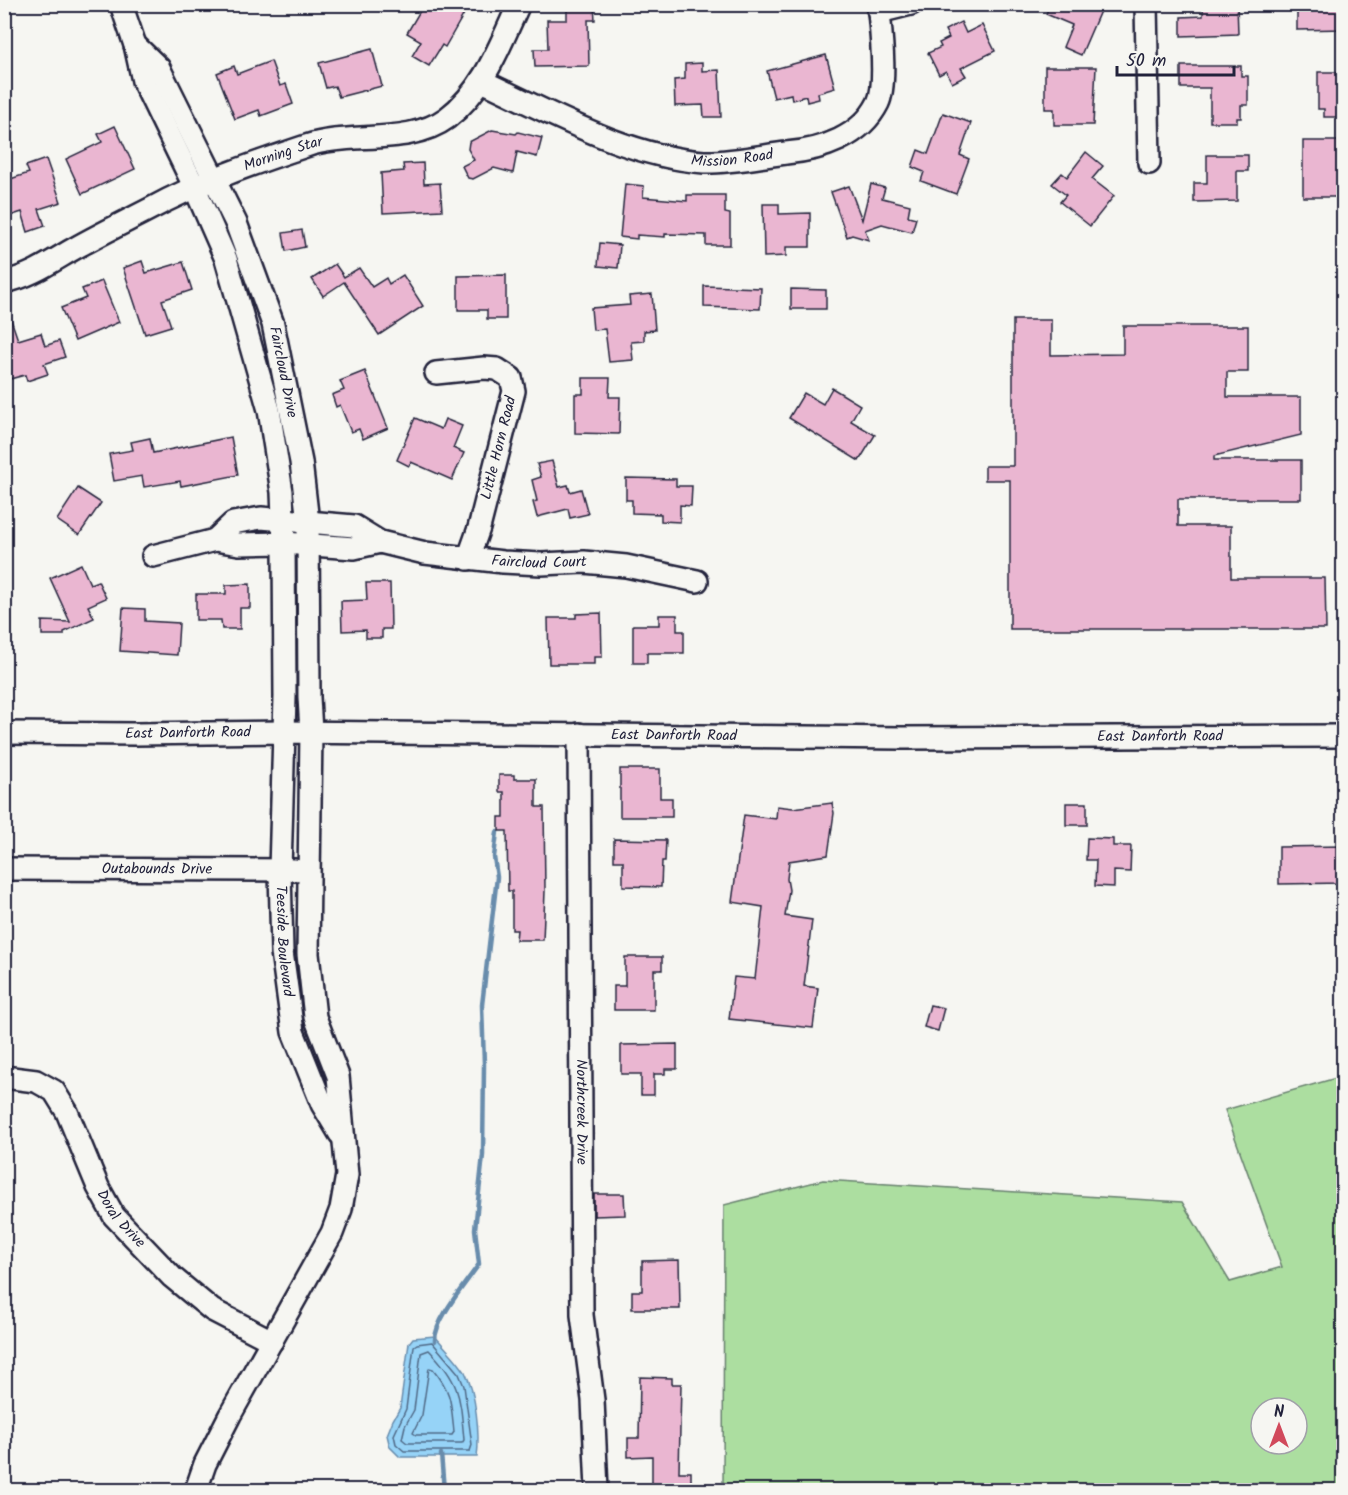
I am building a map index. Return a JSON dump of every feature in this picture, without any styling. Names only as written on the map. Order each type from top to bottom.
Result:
[{"type":"street","name":"Faircloud Drive","points":[[122,4],[144,81],[204,182],[236,223],[273,324],[301,462],[308,522],[311,732]]},
{"type":"street","name":"Morning Star","points":[[4,282],[17,280],[45,268],[69,252],[204,182],[311,144],[351,137],[420,132],[445,119],[482,81],[519,4]]},
{"type":"street","points":[[878,8],[912,4]]},
{"type":"street","points":[[1146,4],[1149,163]]},
{"type":"street","name":"Mission Road","points":[[482,81],[622,145],[661,157],[707,162],[806,151],[843,139],[866,121],[879,101],[883,65],[878,8]]},
{"type":"street","name":"Faircloud Drive","points":[[204,182],[267,400],[282,492],[285,697],[282,732]]},
{"type":"street","name":"Little Horn Road","points":[[436,373],[484,368],[497,369],[511,378],[514,391],[479,528],[468,559]]},
{"type":"street","name":"Faircloud Court","points":[[215,540],[233,523],[261,518],[354,526],[380,542],[425,553],[468,559],[541,564],[584,562],[626,566],[697,580]]},
{"type":"street","name":"Faircloud Court","points":[[153,556],[215,540],[239,544],[284,543],[354,548],[380,542]]},
{"type":"street","name":"Teeside Boulevard","points":[[282,732],[280,870],[282,952],[293,1032],[322,1104],[343,1138]]},
{"type":"street","name":"East Danforth Road","points":[[4,733],[311,732],[902,738],[1344,736]]},
{"type":"street","name":"Teeside Boulevard","points":[[196,1491],[205,1464],[332,1233],[341,1209],[347,1175],[338,1076],[315,1017],[308,954],[311,732]]},
{"type":"street","name":"Northcreek Drive","points":[[579,734],[582,1315],[593,1400],[597,1491]]},
{"type":"street","name":"Outabounds Drive","points":[[4,869],[309,870]]},
{"type":"street","name":"Doral Drive","points":[[4,1077],[36,1081],[54,1091],[67,1112],[98,1187],[114,1216],[172,1277],[212,1310],[272,1341]]},
{"type":"green space","points":[[1343,1076],[1343,1490],[723,1490],[724,1205],[823,1180],[1182,1202],[1230,1282],[1282,1267],[1225,1110]]},
{"type":"water","points":[[435,1336],[462,1367],[469,1381],[476,1414],[477,1457],[400,1457],[390,1447],[387,1435],[400,1408],[409,1343],[413,1338]]},
{"type":"building","points":[[424,4],[452,4],[465,12],[445,47],[442,45],[429,66],[412,56],[421,41],[407,33]]},
{"type":"building","points":[[1050,4],[1103,4],[1081,55],[1063,47],[1072,25],[1046,14]]},
{"type":"building","points":[[1203,4],[1237,4],[1238,34],[1181,36],[1181,17],[1203,16]]},
{"type":"building","points":[[1297,4],[1344,4],[1344,29],[1297,30]]},
{"type":"building","points":[[594,5],[595,20],[588,20],[589,66],[535,67],[534,49],[548,49],[547,20],[567,20],[567,6]]},
{"type":"building","points":[[961,22],[966,33],[982,25],[995,51],[961,68],[966,76],[952,83],[946,71],[939,75],[928,53],[941,47],[939,43],[949,38],[945,30]]},
{"type":"building","points":[[372,49],[382,86],[339,97],[335,86],[326,88],[319,63]]},
{"type":"building","points":[[826,55],[835,88],[818,93],[819,99],[807,102],[806,96],[792,100],[791,94],[774,98],[767,71]]},
{"type":"building","points":[[271,61],[280,86],[286,84],[293,104],[261,116],[259,110],[235,119],[217,73],[234,66],[237,74]]},
{"type":"building","points":[[702,63],[702,71],[719,70],[721,117],[704,117],[703,105],[675,106],[674,80],[685,79],[685,64]]},
{"type":"building","points":[[1181,66],[1241,66],[1241,76],[1248,76],[1248,105],[1241,105],[1241,118],[1237,118],[1237,122],[1210,122],[1210,88],[1181,88]]},
{"type":"building","points":[[1045,67],[1096,67],[1093,125],[1054,125],[1054,109],[1045,109]]},
{"type":"building","points":[[1318,72],[1344,72],[1344,117],[1324,117],[1324,109],[1318,109]]},
{"type":"building","points":[[943,113],[971,123],[960,155],[969,159],[956,194],[921,181],[924,172],[912,167],[918,150],[928,154]]},
{"type":"building","points":[[115,126],[135,169],[82,194],[66,159],[102,142],[98,134]]},
{"type":"building","points":[[492,130],[516,134],[518,132],[542,138],[537,157],[517,152],[513,173],[494,168],[473,179],[468,178],[462,166],[474,160],[468,149],[469,142]]},
{"type":"building","points":[[1303,141],[1340,141],[1340,174],[1344,174],[1344,192],[1340,192],[1340,197],[1303,197]]},
{"type":"building","points":[[1086,152],[1103,166],[1092,179],[1114,196],[1090,226],[1060,202],[1066,195],[1052,184],[1062,173],[1067,177]]},
{"type":"building","points":[[1207,155],[1248,155],[1248,171],[1237,171],[1237,201],[1194,202],[1194,183],[1207,183]]},
{"type":"building","points":[[46,159],[61,202],[39,209],[45,226],[28,232],[22,212],[4,218],[4,181],[29,173],[26,166]]},
{"type":"building","points":[[423,163],[424,184],[440,183],[442,210],[383,213],[381,173],[404,171],[403,164]]},
{"type":"building","points":[[625,184],[644,186],[643,197],[687,201],[687,195],[725,195],[725,213],[730,214],[730,245],[706,245],[706,235],[665,234],[665,237],[637,235],[637,239],[620,237]]},
{"type":"building","points":[[871,184],[885,188],[882,198],[910,205],[908,216],[916,218],[912,232],[882,224],[865,230],[869,240],[852,235],[847,237],[831,192],[849,186],[862,220]]},
{"type":"building","points":[[763,204],[779,204],[779,214],[810,213],[810,247],[786,247],[786,256],[764,257]]},
{"type":"building","points":[[302,230],[305,247],[286,251],[283,233]]},
{"type":"building","points":[[600,243],[620,245],[618,268],[598,266]]},
{"type":"building","points":[[142,261],[146,273],[183,262],[192,290],[162,300],[171,326],[145,334],[123,268]]},
{"type":"building","points":[[335,264],[344,277],[359,268],[372,287],[386,278],[389,284],[403,275],[423,306],[379,335],[344,282],[323,296],[312,279]]},
{"type":"building","points":[[506,275],[506,319],[487,319],[487,310],[458,310],[458,276]]},
{"type":"building","points":[[102,281],[119,322],[75,341],[61,308],[86,298],[82,289]]},
{"type":"building","points":[[704,286],[761,288],[760,309],[704,307]]},
{"type":"building","points":[[791,289],[826,290],[826,309],[791,309]]},
{"type":"building","points":[[652,294],[655,330],[644,331],[644,341],[631,342],[633,360],[609,362],[605,329],[593,330],[591,308],[630,305],[629,296]]},
{"type":"building","points":[[4,308],[7,308],[18,340],[41,333],[45,346],[59,341],[65,357],[44,364],[48,374],[27,381],[25,375],[10,379],[4,360]]},
{"type":"building","points":[[1013,320],[1051,320],[1051,355],[1123,354],[1123,326],[1248,326],[1248,372],[1227,372],[1227,397],[1301,397],[1301,435],[1214,456],[1214,460],[1301,460],[1301,499],[1178,499],[1178,526],[1231,526],[1231,578],[1325,578],[1326,629],[1010,629],[1010,480],[985,480],[985,466],[1013,466]]},
{"type":"building","points":[[365,371],[388,428],[363,439],[359,429],[351,432],[340,405],[336,407],[332,395],[344,390],[340,381]]},
{"type":"building","points":[[583,378],[610,378],[609,397],[620,397],[619,434],[575,433],[575,394],[583,394]]},
{"type":"building","points":[[832,388],[860,405],[851,421],[875,435],[859,461],[789,418],[804,393],[823,404]]},
{"type":"building","points":[[415,418],[441,429],[445,419],[462,426],[453,448],[464,453],[452,480],[411,462],[409,466],[397,460]]},
{"type":"building","points":[[231,437],[238,475],[181,486],[180,481],[144,487],[142,476],[114,481],[109,454],[133,450],[131,442],[150,438],[153,453]]},
{"type":"building","points":[[552,461],[559,487],[568,485],[570,492],[581,489],[588,514],[570,518],[568,509],[537,517],[533,502],[537,501],[532,480],[541,477],[537,464]]},
{"type":"building","points":[[626,478],[676,479],[676,486],[692,486],[691,506],[680,505],[680,522],[661,521],[661,514],[632,513],[632,500],[626,500]]},
{"type":"building","points":[[78,488],[101,503],[79,535],[57,520]]},
{"type":"building","points":[[81,564],[90,584],[98,581],[106,598],[88,606],[94,618],[64,632],[64,635],[42,635],[42,621],[70,622],[50,578]]},
{"type":"building","points":[[366,583],[390,583],[391,629],[382,629],[382,638],[366,638],[366,630],[342,631],[341,601],[367,600]]},
{"type":"building","points":[[250,584],[250,608],[240,608],[240,629],[222,629],[221,620],[196,620],[196,594],[226,594],[226,585]]},
{"type":"building","points":[[123,608],[145,609],[145,621],[179,623],[177,655],[120,651]]},
{"type":"building","points":[[601,613],[602,657],[594,657],[594,664],[549,664],[548,618],[576,618],[576,614]]},
{"type":"building","points":[[659,615],[677,615],[677,631],[684,631],[684,653],[647,653],[647,663],[633,663],[633,625],[659,625]]},
{"type":"building","points":[[620,769],[660,769],[660,798],[672,798],[672,817],[620,817]]},
{"type":"building","points":[[499,775],[514,775],[514,779],[536,779],[536,807],[544,807],[543,940],[516,940],[517,930],[512,930],[512,891],[508,891],[507,831],[499,831],[499,817],[504,817],[504,792],[499,792]]},
{"type":"building","points":[[832,803],[834,813],[828,855],[789,861],[787,879],[789,890],[785,916],[812,920],[804,986],[818,988],[813,1028],[729,1019],[734,977],[755,979],[763,907],[732,902],[744,815],[776,819],[777,806],[793,808]]},
{"type":"building","points":[[1066,803],[1087,803],[1087,825],[1066,825]]},
{"type":"building","points":[[1087,838],[1113,839],[1113,846],[1131,846],[1130,872],[1114,871],[1114,887],[1095,886],[1096,860],[1086,860]]},
{"type":"building","points":[[614,839],[666,840],[661,887],[623,886],[623,861],[614,861]]},
{"type":"building","points":[[1344,846],[1344,883],[1279,884],[1279,847]]},
{"type":"building","points":[[625,957],[662,957],[662,970],[654,970],[654,1010],[614,1010],[614,986],[625,986]]},
{"type":"building","points":[[930,1005],[944,1008],[938,1031],[924,1027]]},
{"type":"building","points":[[677,1044],[677,1069],[665,1069],[665,1074],[654,1074],[654,1095],[641,1095],[641,1074],[621,1074],[621,1045]]},
{"type":"building","points":[[594,1194],[624,1194],[625,1215],[594,1216]]},
{"type":"building","points":[[679,1260],[680,1309],[632,1309],[632,1291],[642,1291],[642,1261]]},
{"type":"building","points":[[640,1377],[672,1378],[672,1384],[681,1384],[679,1472],[691,1472],[691,1491],[652,1491],[652,1456],[628,1457],[628,1438],[639,1438]]},
{"type":"waterway","points":[[435,1341],[436,1332],[445,1312],[479,1264],[475,1229],[483,1155],[482,1005],[497,877],[494,857],[497,832]]},
{"type":"waterway","points":[[441,1454],[444,1490]]}]
